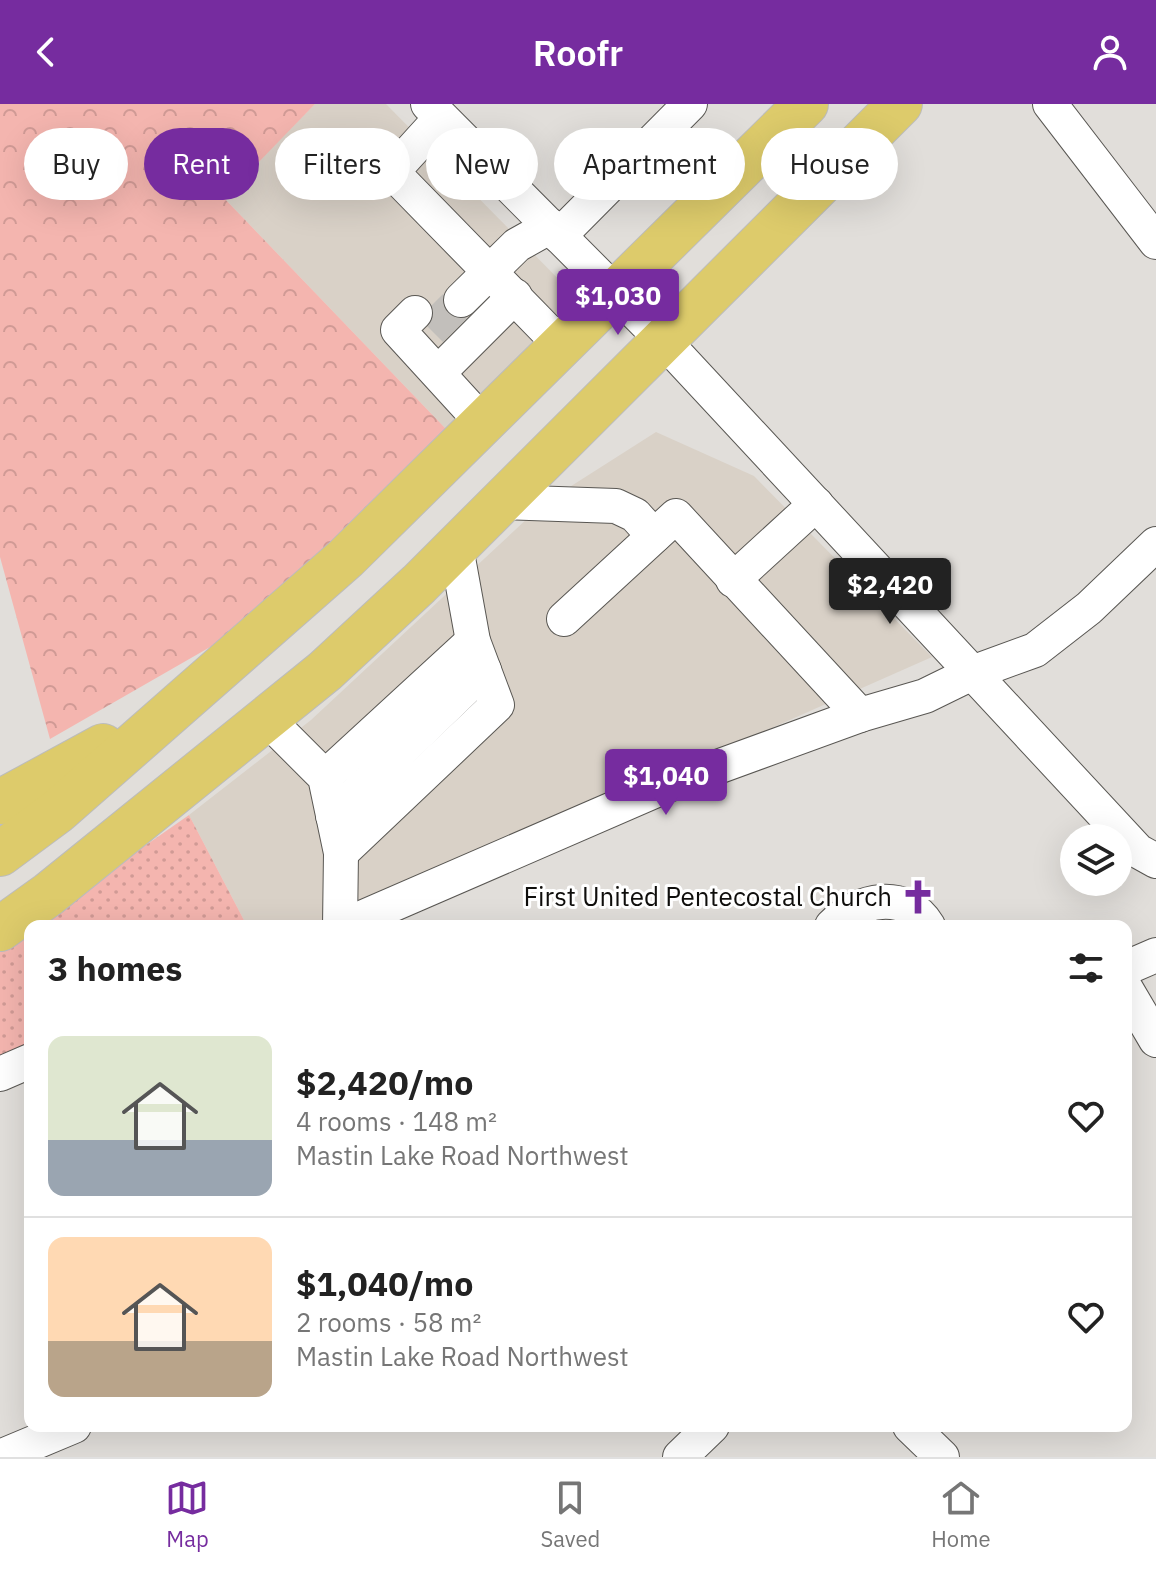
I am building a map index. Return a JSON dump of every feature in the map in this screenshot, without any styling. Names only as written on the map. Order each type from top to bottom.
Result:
[{"type":"highway","points":[[0,854],[58,811],[229,664],[346,558],[806,104]]},
{"type":"highway","points":[[0,929],[268,720],[325,671],[456,547],[900,104]]},
{"type":"highway","points":[[0,802],[137,726],[229,664]]},
{"type":"highway","points":[[0,821],[130,797],[205,769]]},
{"type":"street","points":[[452,292],[481,262],[555,231],[690,104]]},
{"type":"street","points":[[1050,104],[1156,242]]},
{"type":"street","points":[[561,345],[392,172],[435,111],[663,340],[1138,851],[1156,861]]},
{"type":"street","points":[[438,373],[515,296]]},
{"type":"street","points":[[420,330],[438,373],[483,423]]},
{"type":"street","points":[[501,502],[616,506],[635,515],[654,536]]},
{"type":"street","points":[[733,580],[816,504]]},
{"type":"street","points":[[564,619],[676,516],[860,715]]},
{"type":"street","points":[[356,920],[668,785],[860,715],[925,696],[972,673],[1035,650],[1089,608],[1156,544]]},
{"type":"street","points":[[341,853],[497,705],[478,656],[456,547]]},
{"type":"street","points":[[325,777],[478,656]]},
{"type":"street","points":[[333,816],[478,656]]},
{"type":"street","points":[[268,720],[325,777],[341,853],[342,920]]},
{"type":"street","points":[[841,920],[859,908],[881,901],[902,902],[922,920]]},
{"type":"street","points":[[1132,965],[1156,955]]},
{"type":"street","points":[[1132,999],[1156,1040]]},
{"type":"street","points":[[0,1074],[24,1064]]},
{"type":"street","points":[[0,1457],[60,1432]]},
{"type":"street","points":[[680,1457],[706,1432]]},
{"type":"street","points":[[916,1432],[942,1457]]},
{"type":"shaded area","points":[[315,104],[386,104],[410,128],[291,128]]},
{"type":"shaded area","points":[[410,128],[426,145],[426,200],[481,200],[581,302],[446,429],[226,200],[259,200],[259,161],[275,144],[275,200],[410,200]]},
{"type":"shaded area","points":[[656,432],[754,476],[932,657],[339,920],[244,920],[189,815],[311,720],[543,504]]},
{"type":"green space","points":[[0,104],[315,104],[292,128],[275,128],[275,145],[259,162],[259,128],[144,128],[144,200],[226,200],[446,429],[245,627],[50,739],[0,557]]},
{"type":"green space","points":[[189,815],[244,920],[39,920]]},
{"type":"green space","points":[[24,930],[24,1060],[0,1070],[0,947]]},
{"type":"tunnel","points":[[431,330],[461,300]]},
{"type":"place","name":"First United Pentecostal Church","points":[[918,897]]}]
